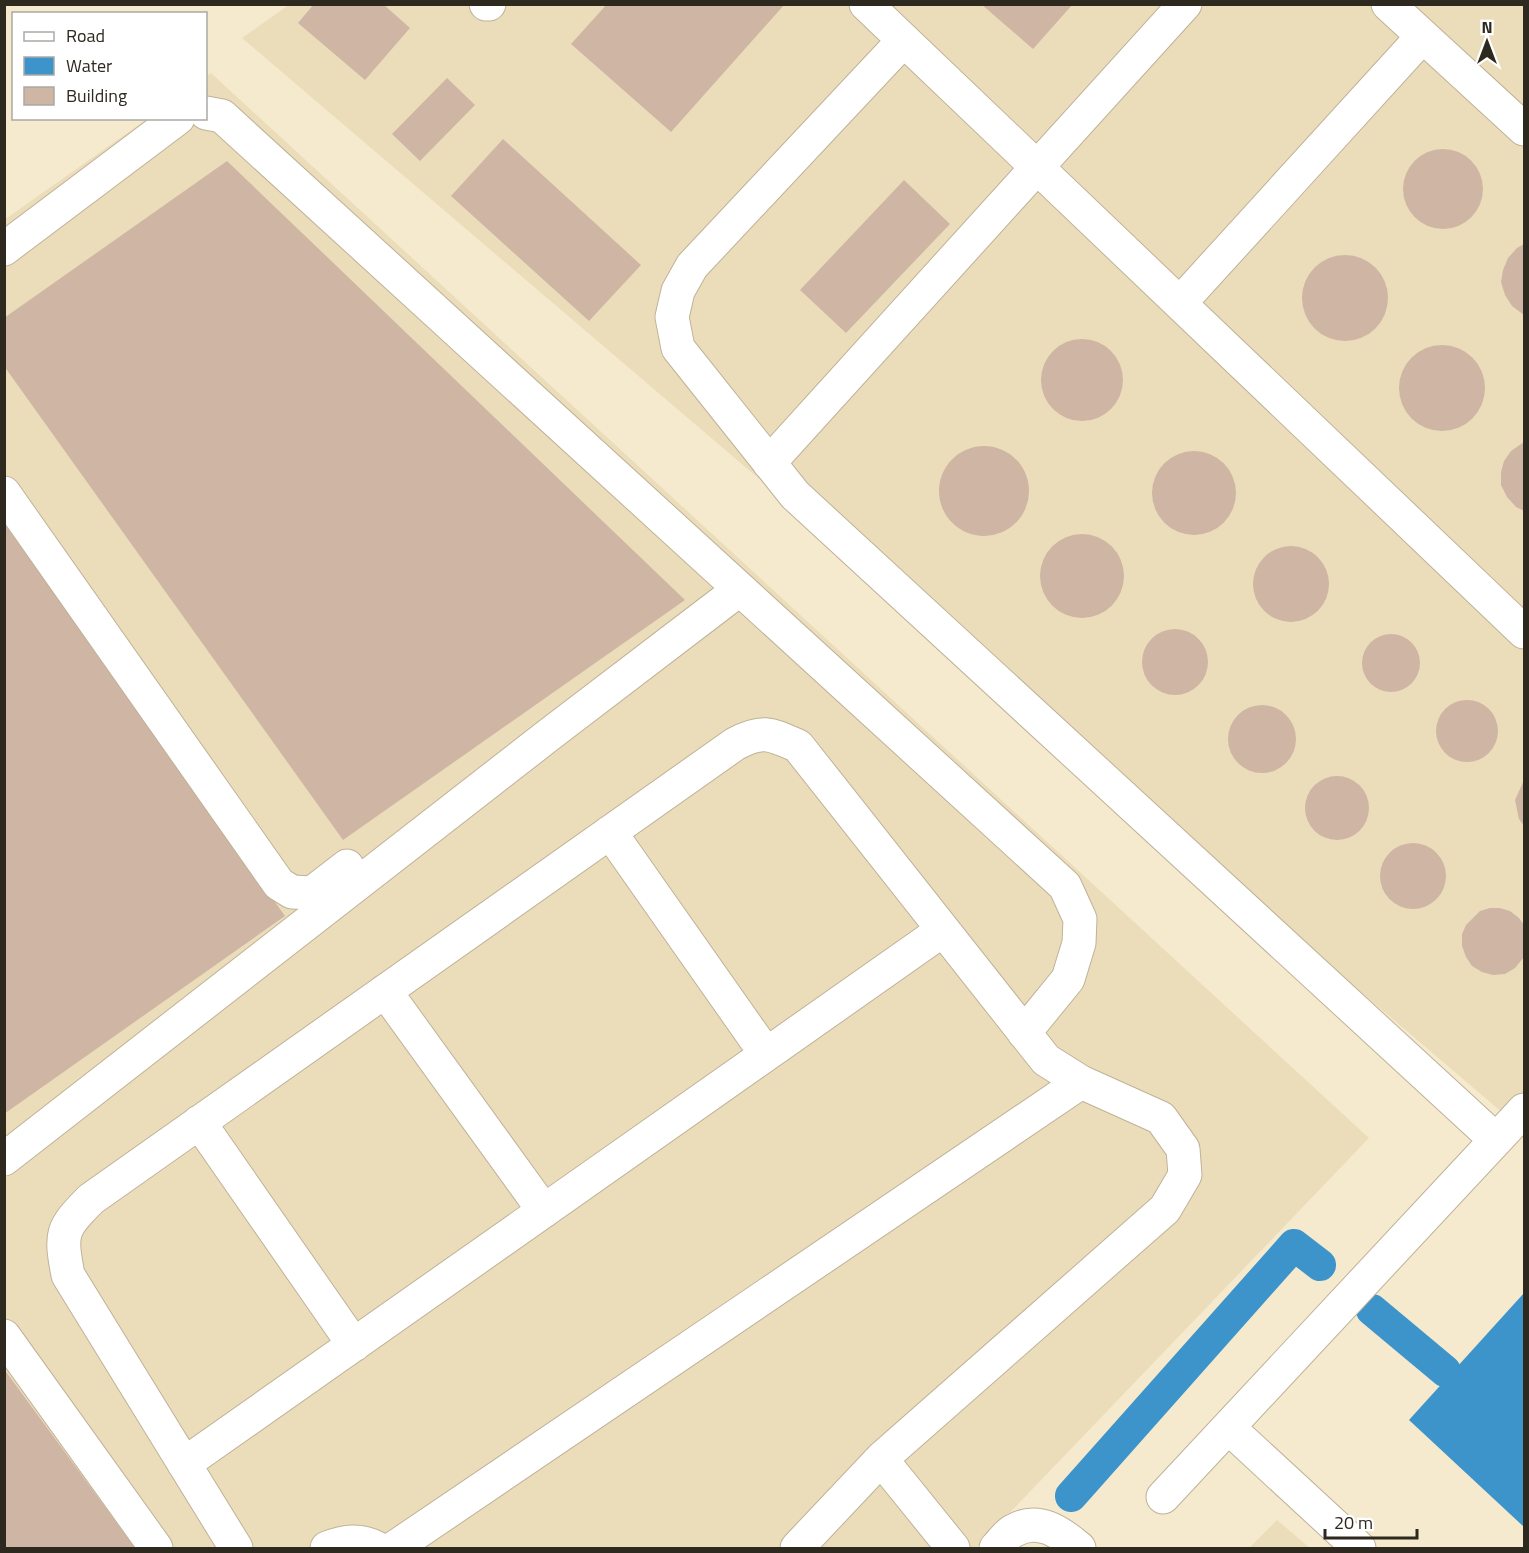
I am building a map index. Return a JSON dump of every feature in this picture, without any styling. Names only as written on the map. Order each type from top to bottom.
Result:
[{"type":"street","points":[[866,4],[1524,632]]},
{"type":"street","points":[[769,463],[1185,4]]},
{"type":"street","points":[[1388,4],[1524,129]]},
{"type":"street","points":[[1180,303],[1423,36]]},
{"type":"street","points":[[904,40],[692,266],[678,291],[672,317],[678,348],[795,495],[1496,1140]]},
{"type":"street","points":[[207,113],[222,116],[1065,886],[1080,919],[1079,943],[1068,979],[1024,1033]]},
{"type":"street","points":[[4,249],[175,120]]},
{"type":"street","points":[[4,493],[279,884],[292,892],[312,892],[501,749],[550,734]]},
{"type":"street","points":[[4,1159],[740,589]]},
{"type":"street","points":[[236,1548],[68,1275],[62,1245],[69,1221],[91,1199],[199,1122],[735,744],[753,735],[775,736],[798,746],[1046,1060],[1081,1082],[1161,1118],[1183,1149],[1185,1175],[1166,1209],[880,1459],[797,1548]]},
{"type":"street","points":[[610,832],[766,1054]]},
{"type":"street","points":[[184,1464],[943,930]]},
{"type":"street","points":[[385,991],[544,1211]]},
{"type":"street","points":[[394,1548],[1081,1082]]},
{"type":"street","points":[[1163,1497],[1524,1110]]},
{"type":"street","points":[[199,1122],[354,1345]]},
{"type":"street","points":[[4,1336],[156,1548]]},
{"type":"street","points":[[1229,1428],[1359,1548]]},
{"type":"street","points":[[880,1459],[954,1548]]},
{"type":"street","points":[[996,1548],[1012,1531],[1027,1526],[1046,1526],[1062,1533],[1079,1548]]},
{"type":"street","points":[[327,1548],[345,1542],[366,1543],[377,1548]]},
{"type":"shaded area","points":[[290,4],[1524,5],[1524,1131],[242,38]]},
{"type":"shaded area","points":[[211,73],[1369,1138],[976,1548],[5,1548],[4,220],[146,120],[207,120],[207,75]]},
{"type":"shaded area","points":[[1277,1520],[1310,1548],[1249,1548]]},
{"type":"water","points":[[1524,1293],[1524,1527],[1409,1420]]},
{"type":"building","points":[[314,4],[383,4],[410,28],[365,80],[298,23]]},
{"type":"building","points":[[607,4],[785,4],[671,132],[571,44]]},
{"type":"building","points":[[981,4],[1073,4],[1033,49]]},
{"type":"building","points":[[447,78],[475,105],[420,161],[392,134]]},
{"type":"building","points":[[503,139],[641,265],[589,321],[451,196]]},
{"type":"building","points":[[1443,149],[1458,152],[1471,161],[1480,174],[1483,189],[1480,204],[1471,217],[1458,226],[1443,229],[1428,226],[1415,217],[1406,204],[1403,189],[1406,174],[1415,161],[1428,152]]},
{"type":"building","points":[[227,161],[685,600],[343,840],[4,366],[4,318]]},
{"type":"building","points":[[904,180],[950,224],[846,333],[800,290]]},
{"type":"building","points":[[1524,244],[1524,315],[1512,306],[1501,282],[1508,258]]},
{"type":"building","points":[[1345,255],[1369,262],[1381,274],[1388,298],[1381,322],[1369,334],[1345,341],[1321,334],[1309,322],[1302,298],[1309,274],[1321,262]]},
{"type":"building","points":[[1082,339],[1098,342],[1111,351],[1120,364],[1123,380],[1120,396],[1111,409],[1098,418],[1082,421],[1066,418],[1053,409],[1044,396],[1041,380],[1044,364],[1053,351],[1066,342]]},
{"type":"building","points":[[1442,345],[1458,349],[1472,358],[1481,372],[1485,388],[1481,404],[1472,418],[1458,427],[1442,431],[1426,427],[1412,418],[1403,404],[1399,388],[1403,372],[1412,358],[1426,349]]},
{"type":"building","points":[[1524,442],[1524,511],[1516,507],[1507,497],[1501,485],[1501,472],[1504,461],[1511,451]]},
{"type":"building","points":[[984,446],[1001,450],[1016,459],[1025,474],[1029,491],[1025,508],[1016,523],[1001,532],[984,536],[967,532],[952,523],[943,508],[939,491],[943,474],[952,459],[967,450]]},
{"type":"building","points":[[1186,451],[1202,451],[1218,458],[1229,469],[1236,485],[1233,509],[1224,523],[1202,535],[1186,535],[1170,528],[1159,517],[1152,501],[1152,485],[1159,469],[1170,458]]},
{"type":"building","points":[[4,523],[285,916],[4,1114]]},
{"type":"building","points":[[1074,534],[1090,534],[1106,541],[1117,552],[1124,568],[1121,592],[1112,606],[1090,618],[1074,618],[1058,611],[1047,600],[1040,584],[1040,568],[1047,552],[1058,541]]},
{"type":"building","points":[[1284,546],[1298,546],[1312,552],[1323,563],[1329,577],[1326,599],[1318,611],[1298,622],[1284,622],[1270,616],[1259,605],[1253,591],[1253,577],[1259,563],[1270,552]]},
{"type":"building","points":[[1181,629],[1199,638],[1206,649],[1208,662],[1206,675],[1199,686],[1188,693],[1169,695],[1151,686],[1144,675],[1142,656],[1151,638],[1162,631]]},
{"type":"building","points":[[1391,634],[1407,639],[1415,647],[1420,663],[1415,679],[1407,687],[1391,692],[1375,687],[1367,679],[1362,663],[1367,647],[1375,639]]},
{"type":"building","points":[[1461,700],[1473,700],[1489,709],[1496,719],[1498,731],[1496,743],[1489,753],[1473,762],[1461,762],[1450,757],[1441,748],[1436,737],[1436,725],[1441,714],[1450,705]]},
{"type":"building","points":[[1262,705],[1275,708],[1286,715],[1293,726],[1296,739],[1293,752],[1286,763],[1275,770],[1262,773],[1249,770],[1238,763],[1231,752],[1228,739],[1231,726],[1238,715],[1249,708]]},
{"type":"building","points":[[1331,776],[1343,776],[1360,785],[1367,796],[1369,808],[1367,820],[1360,831],[1343,840],[1331,840],[1319,835],[1310,826],[1305,814],[1305,802],[1310,790],[1319,781]]},
{"type":"building","points":[[1524,780],[1524,826],[1519,819],[1515,800]]},
{"type":"building","points":[[1407,843],[1419,843],[1431,848],[1441,858],[1446,876],[1444,889],[1431,904],[1419,909],[1407,909],[1395,904],[1385,894],[1380,882],[1380,870],[1385,858],[1395,848]]},
{"type":"building","points":[[1490,908],[1510,911],[1524,925],[1524,957],[1515,968],[1505,974],[1493,975],[1472,966],[1462,946],[1462,934],[1466,925],[1480,911]]},
{"type":"building","points":[[4,1369],[135,1548],[4,1548]]},
{"type":"waterway","points":[[1071,1496],[1294,1245],[1320,1265]]},
{"type":"waterway","points":[[1372,1310],[1445,1371]]}]
